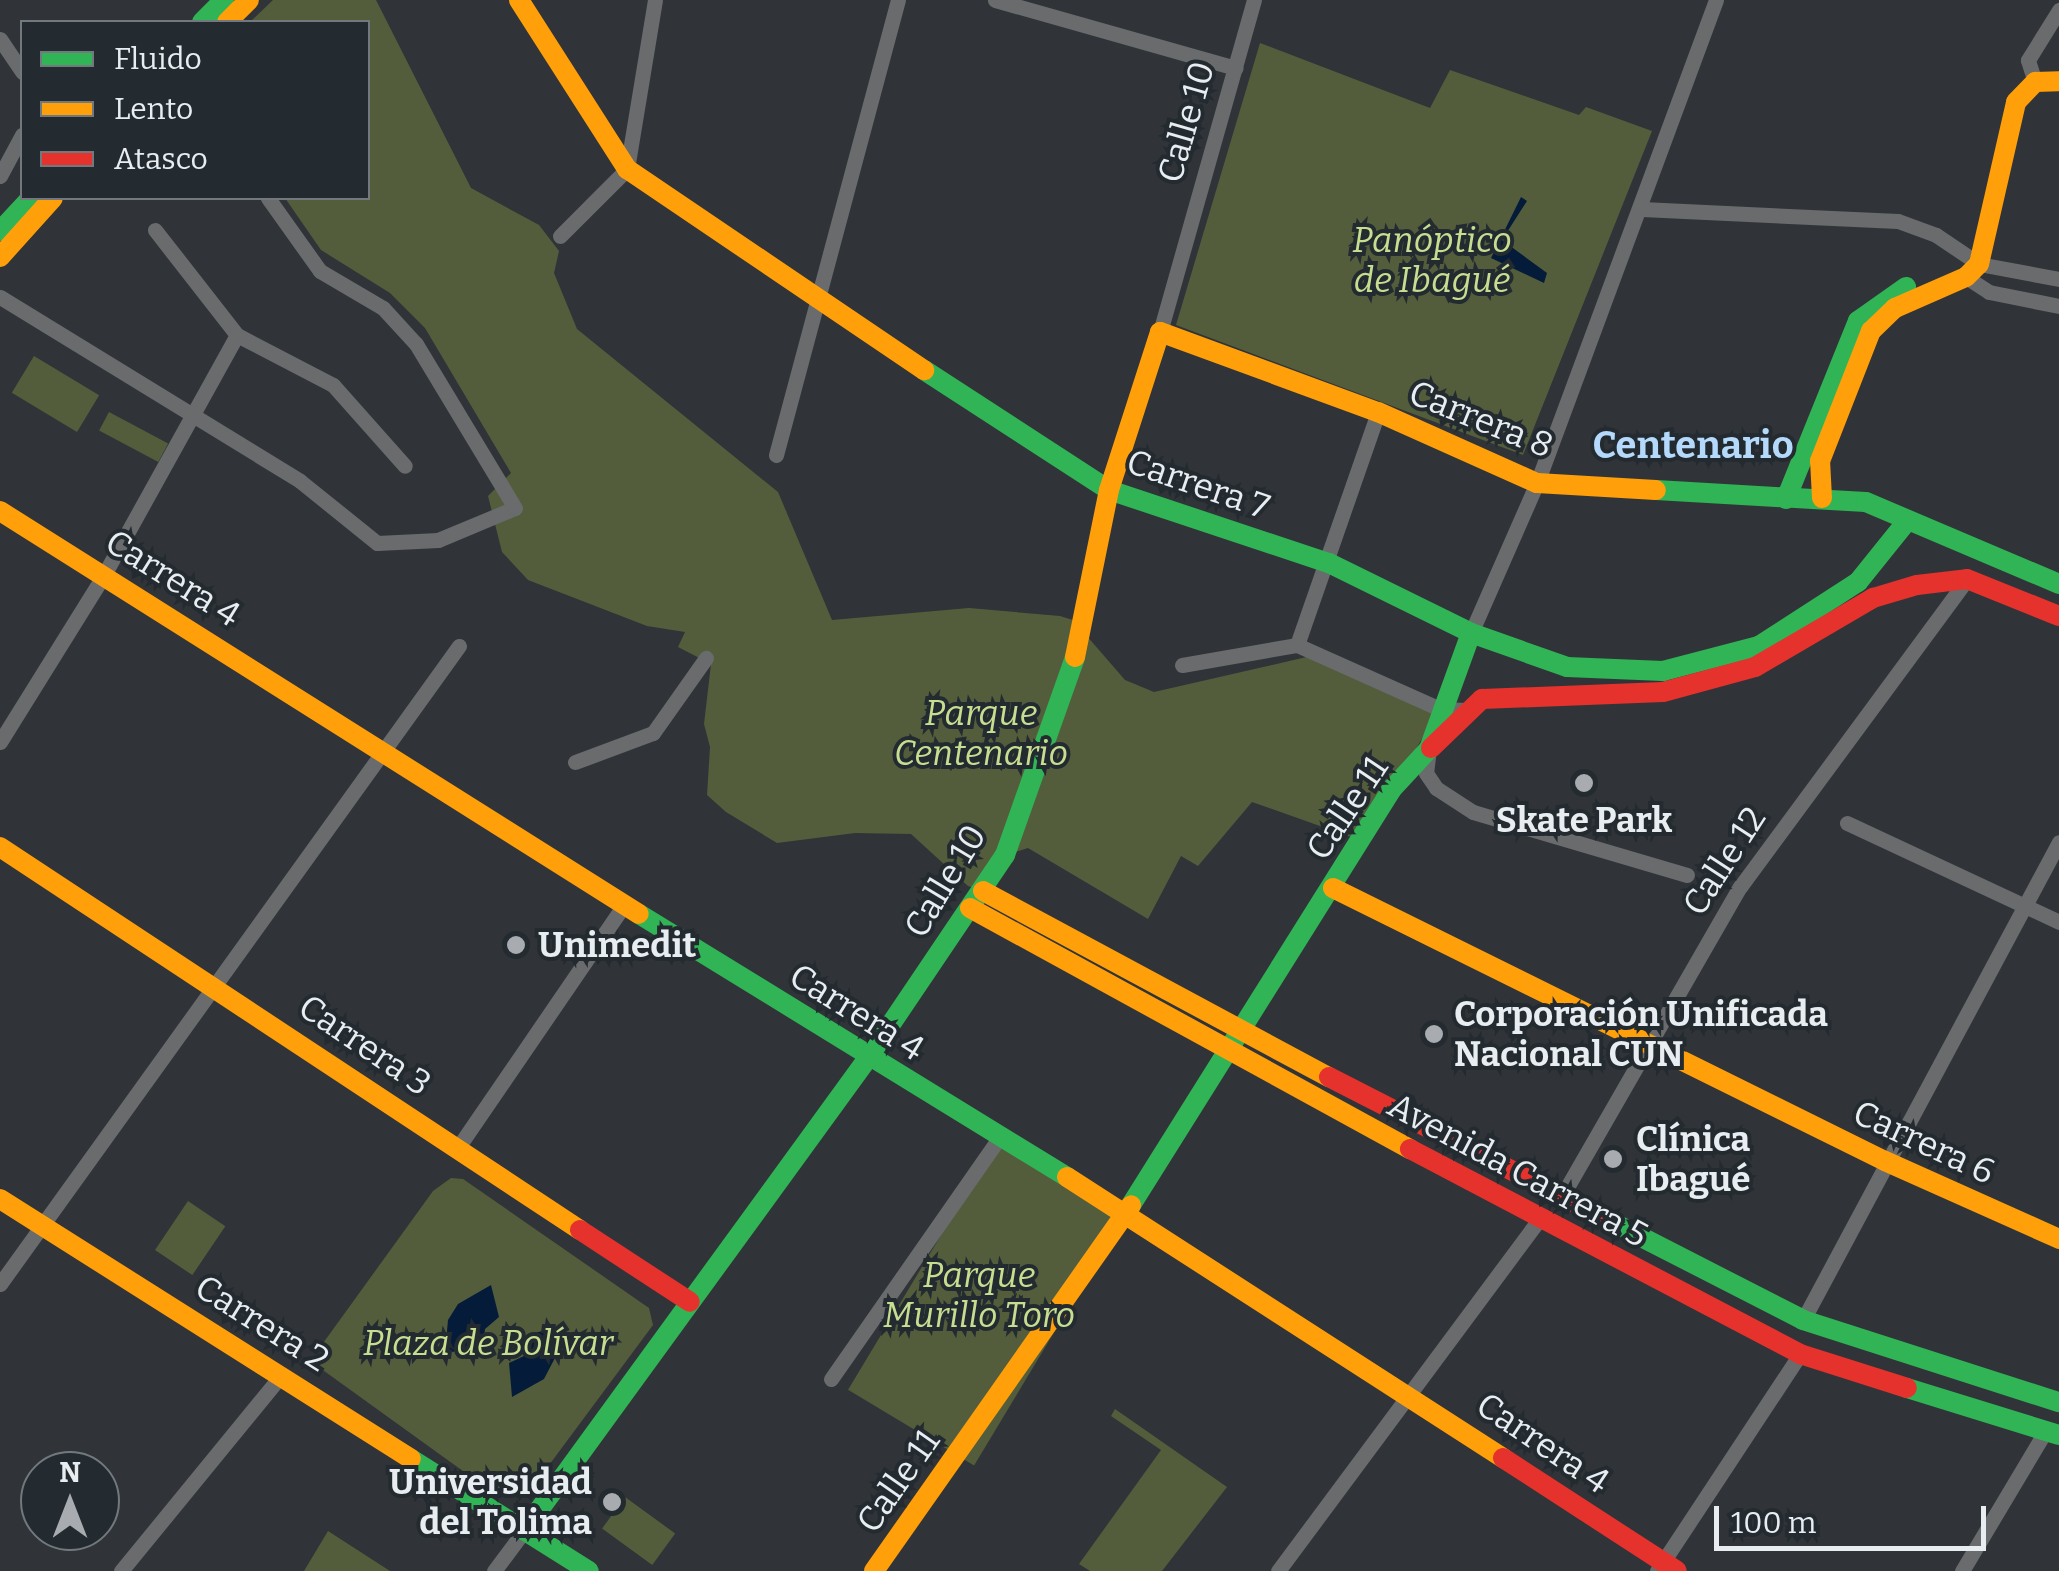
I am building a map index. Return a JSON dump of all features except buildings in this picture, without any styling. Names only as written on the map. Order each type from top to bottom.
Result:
[{"type":"main road","points":[[204,20],[224,0]]},
{"type":"main road","points":[[229,20],[249,0]]},
{"type":"main road","name":"Carrera 7","points":[[519,0],[627,169],[816,301],[1109,490],[1329,563],[1472,633],[1566,667],[1664,671],[1760,646],[1858,582],[1907,521]]},
{"type":"main road","points":[[1972,270],[2004,128],[2016,102],[2035,82],[2059,81]]},
{"type":"main road","points":[[0,230],[29,200]]},
{"type":"main road","points":[[0,256],[51,200]]},
{"type":"main road","points":[[1822,498],[1820,461],[1832,418],[1871,331],[1895,308],[1972,270]]},
{"type":"main road","points":[[1786,499],[1858,321],[1918,280],[1972,270]]},
{"type":"main road","name":"Carrera 8","points":[[1160,332],[1378,412],[1537,483],[1866,502],[2059,584]]},
{"type":"main road","name":"Calle 10","points":[[526,1528],[868,1058],[976,899],[1011,837],[1078,648],[1109,490],[1160,332]]},
{"type":"main road","name":"Carrera 4","points":[[0,511],[383,748],[868,1058],[1127,1212],[1410,1393],[1666,1568]]},
{"type":"main road","points":[[1429,749],[1466,710],[1501,694],[1662,692],[1736,672],[1873,598],[1967,579],[2059,616]]},
{"type":"main road","points":[[1858,582],[1873,598]]},
{"type":"main road","name":"Calle 11","points":[[874,1571],[1127,1212],[1391,790],[1429,749],[1440,709],[1472,633]]},
{"type":"main road","name":"Carrera 3","points":[[0,847],[216,984],[690,1302]]},
{"type":"main road","name":"Carrera 6","points":[[1333,888],[1650,1048],[2059,1239]]},
{"type":"main road","name":"Avenida Carrera 5","points":[[976,899],[1802,1320],[2059,1402]]},
{"type":"main road","name":"Avenida Carrera 5","points":[[976,899],[1228,1054],[1800,1354],[2052,1432]]},
{"type":"main road","name":"Carrera 2","points":[[0,1199],[590,1571]]},
{"type":"street","points":[[560,236],[627,169],[655,0]]},
{"type":"street","points":[[776,455],[898,0]]},
{"type":"street","points":[[995,0],[1236,68]]},
{"type":"street","name":"Calle 10","points":[[1160,332],[1254,0]]},
{"type":"street","name":"Calle 11","points":[[1472,633],[1537,483],[1642,209],[1716,0]]},
{"type":"street","points":[[2035,82],[2028,60],[2059,10]]},
{"type":"street","points":[[0,39],[20,69]]},
{"type":"street","points":[[0,176],[20,139]]},
{"type":"street","points":[[0,297],[300,481],[377,543],[438,540],[515,508],[416,344],[384,308],[320,271],[269,200]]},
{"type":"street","points":[[1642,209],[1898,221],[1936,235],[1989,292],[2059,306]]},
{"type":"street","points":[[155,230],[237,334],[333,385],[405,466]]},
{"type":"street","points":[[1972,270],[2059,279]]},
{"type":"street","points":[[0,742],[105,573],[237,334]]},
{"type":"street","points":[[1296,645],[1329,563],[1378,412]]},
{"type":"street","name":"Calle 12","points":[[1562,1196],[1740,888],[1967,579]]},
{"type":"street","points":[[1182,665],[1296,645],[1440,709],[1466,710]]},
{"type":"street","points":[[0,1284],[459,646]]},
{"type":"street","points":[[575,762],[652,733],[668,720],[706,658]]},
{"type":"street","points":[[1429,749],[1426,773],[1436,788],[1473,812],[1686,875]]},
{"type":"street","points":[[1847,823],[2059,922]]},
{"type":"street","points":[[1802,1320],[2059,842]]},
{"type":"street","points":[[459,1146],[624,905]]},
{"type":"street","points":[[831,1379],[1000,1137]]},
{"type":"street","points":[[1278,1571],[1540,1218]]},
{"type":"street","points":[[1666,1568],[1800,1354]]},
{"type":"street","points":[[121,1571],[282,1374]]},
{"type":"street","points":[[1962,1571],[2052,1432]]},
{"type":"street","name":"Calle 10","points":[[494,1571],[526,1528]]},
{"type":"green space","name":"Parque Centenario","points":[[273,0],[376,0],[471,188],[539,225],[559,251],[554,273],[577,329],[778,492],[832,620],[969,608],[1060,616],[1073,620],[1125,680],[1154,692],[1311,656],[1440,709],[1391,790],[1351,837],[1252,802],[1198,866],[1181,856],[1148,919],[1028,848],[1005,855],[983,891],[968,886],[911,834],[855,833],[777,843],[726,812],[707,795],[710,747],[704,724],[711,664],[678,647],[685,632],[647,626],[528,580],[502,552],[488,496],[511,473],[425,328],[390,293],[321,250],[286,200],[370,200],[370,20],[252,20]]},
{"type":"green space","name":"Panóptico de Ibagué","points":[[1260,43],[1430,108],[1450,70],[1579,115],[1586,107],[1652,131],[1523,455],[1176,325]]},
{"type":"green space","points":[[34,356],[99,395],[77,432],[12,393]]},
{"type":"green space","points":[[109,412],[168,443],[158,462],[99,431]]},
{"type":"green space","name":"Parque Murillo Toro","points":[[1000,1137],[1126,1213],[974,1466],[848,1390]]},
{"type":"green space","name":"Plaza de Bolívar","points":[[451,1178],[463,1179],[649,1308],[653,1325],[535,1484],[513,1494],[492,1492],[320,1368],[321,1346],[433,1191]]},
{"type":"green space","points":[[188,1201],[225,1226],[192,1275],[155,1250]]},
{"type":"green space","points":[[1115,1409],[1227,1487],[1162,1571],[1090,1571],[1079,1564],[1161,1450],[1111,1416]]},
{"type":"green space","points":[[625,1497],[675,1533],[652,1565],[602,1529]]},
{"type":"green space","points":[[328,1531],[390,1571],[304,1571]]},
{"type":"water","points":[[1521,197],[1527,201],[1502,240],[1547,273],[1544,283],[1491,258]]},
{"type":"water","points":[[491,1285],[499,1317],[485,1329],[483,1347],[445,1353],[448,1320],[458,1304]]},
{"type":"water","points":[[557,1328],[557,1354],[544,1379],[512,1397],[509,1363],[524,1356],[529,1334]]},
{"type":"traffic: fast","points":[[204,20],[224,0]]},
{"type":"traffic: fast","points":[[0,231],[29,200]]},
{"type":"traffic: fast","points":[[1786,499],[1858,321],[1906,287]]},
{"type":"traffic: fast","points":[[924,370],[1109,490],[1329,563],[1471,633],[1567,667],[1663,671],[1759,646],[1858,582],[1907,521]]},
{"type":"traffic: fast","points":[[1656,490],[1866,502],[2059,584]]},
{"type":"traffic: fast","points":[[1131,1205],[1391,790],[1429,749],[1471,633]]},
{"type":"traffic: fast","points":[[526,1528],[868,1058],[1005,855],[1075,657]]},
{"type":"traffic: fast","points":[[639,914],[1067,1177]]},
{"type":"traffic: fast","points":[[1608,1220],[1803,1320],[2059,1402]]},
{"type":"traffic: fast","points":[[1907,1388],[2059,1435]]},
{"type":"traffic: fast","points":[[411,1459],[589,1571]]},
{"type":"traffic: slow","points":[[229,20],[249,0]]},
{"type":"traffic: slow","points":[[519,0],[627,169],[924,370]]},
{"type":"traffic: slow","points":[[1822,498],[1820,461],[1871,331],[1895,308],[1966,277],[1979,264],[2016,102],[2035,82],[2059,81]]},
{"type":"traffic: slow","points":[[0,257],[51,200]]},
{"type":"traffic: slow","points":[[1075,657],[1109,490],[1160,332],[1378,412],[1537,483],[1656,490]]},
{"type":"traffic: slow","points":[[0,511],[639,914]]},
{"type":"traffic: slow","points":[[0,847],[580,1230]]},
{"type":"traffic: slow","points":[[1333,888],[1885,1161],[2059,1239]]},
{"type":"traffic: slow","points":[[983,891],[1329,1077]]},
{"type":"traffic: slow","points":[[970,908],[1410,1149]]},
{"type":"traffic: slow","points":[[1067,1177],[1503,1458]]},
{"type":"traffic: slow","points":[[0,1199],[411,1459]]},
{"type":"traffic: slow","points":[[874,1571],[1131,1205]]},
{"type":"traffic: jam","points":[[1431,748],[1482,699],[1663,692],[1755,667],[1873,598],[1917,585],[1967,579],[2059,616]]},
{"type":"traffic: jam","points":[[1329,1077],[1608,1220]]},
{"type":"traffic: jam","points":[[1410,1149],[1800,1354],[1907,1388]]},
{"type":"traffic: jam","points":[[580,1230],[690,1302]]},
{"type":"traffic: jam","points":[[1503,1458],[1677,1571]]},
{"type":"place","name":"Skate Park","points":[[1584,783]]},
{"type":"place","name":"Unimedit","points":[[516,945]]},
{"type":"place","name":"Corporación Unificada Nacional CUN","points":[[1434,1034]]},
{"type":"place","name":"Clínica Ibagué","points":[[1613,1159]]},
{"type":"place","name":"Universidad del Tolima","points":[[612,1502]]},
{"type":"district","name":"Centenario","points":[[1693,446]]}]
